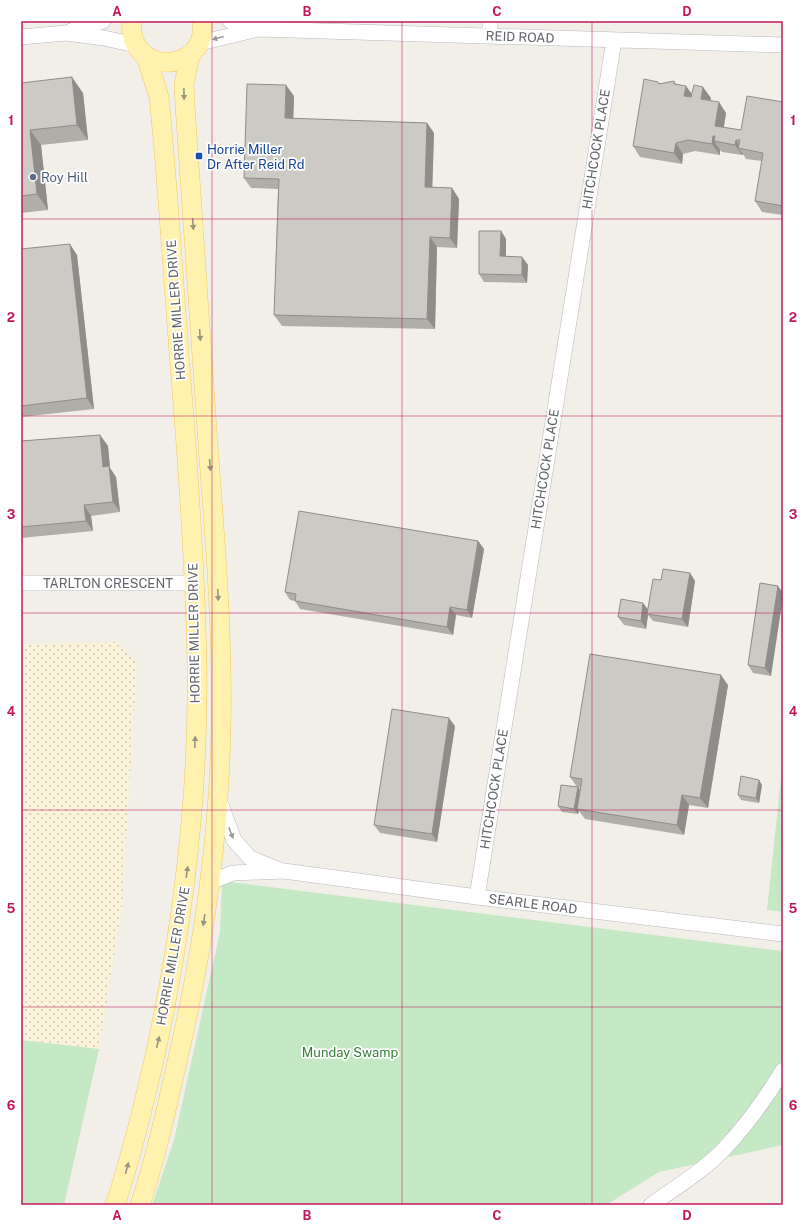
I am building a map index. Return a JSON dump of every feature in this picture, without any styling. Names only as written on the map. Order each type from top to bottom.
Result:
[{"type":"main road","name":"HORRIE MILLER DRIVE","points":[[115,1205],[141,1116],[167,1002],[188,861],[193,796],[197,665],[189,486],[160,108],[155,81],[133,37],[132,21]]},
{"type":"main road","name":"HORRIE MILLER DRIVE","points":[[140,1205],[164,1125],[192,1001],[210,882],[218,796],[221,730],[221,663],[217,567],[184,105],[184,84],[195,49],[203,33],[202,21]]},
{"type":"main road","points":[[141,51],[157,62],[168,63],[180,61],[195,49]]},
{"type":"street","points":[[21,37],[66,33],[103,21]]},
{"type":"street","name":"REID ROAD","points":[[230,21],[258,29],[783,45]]},
{"type":"street","points":[[490,21],[490,36]]},
{"type":"street","name":"REID ROAD","points":[[195,49],[258,29]]},
{"type":"street","points":[[66,33],[141,51]]},
{"type":"street","name":"HITCHCOCK PLACE","points":[[476,897],[614,40]]},
{"type":"street","name":"TARLTON CRESCENT","points":[[21,583],[194,583]]},
{"type":"street","name":"SEARLE ROAD","points":[[218,796],[234,840],[250,858],[284,871]]},
{"type":"street","name":"SEARLE ROAD","points":[[210,882],[233,873],[284,871],[476,897],[783,934]]},
{"type":"street","points":[[650,1205],[699,1170],[723,1150],[766,1098],[783,1070]]},
{"type":"sand","points":[[118,642],[137,663],[122,908],[99,1049],[21,1040],[21,644]]},
{"type":"green space","points":[[783,759],[783,912],[767,910]]},
{"type":"green space","name":"Munday Swamp","points":[[222,881],[783,951],[783,1145],[659,1172],[606,1205],[152,1205],[174,1140],[220,932]]},
{"type":"green space","points":[[21,1040],[99,1049],[64,1205],[21,1205]]},
{"type":"building","points":[[72,77],[77,125],[30,130],[37,194],[21,196],[21,83]]},
{"type":"building","points":[[644,79],[658,82],[659,84],[674,81],[674,84],[686,86],[684,96],[691,97],[694,85],[703,87],[701,99],[719,102],[715,126],[741,130],[747,96],[783,102],[783,206],[755,201],[763,153],[738,148],[740,140],[736,140],[735,145],[714,141],[715,136],[713,136],[712,144],[688,140],[676,143],[674,153],[633,146]]},
{"type":"building","points":[[247,84],[286,85],[285,118],[427,123],[425,187],[452,188],[450,238],[430,237],[427,319],[274,315],[279,179],[244,178]]},
{"type":"building","points":[[479,231],[501,231],[500,256],[522,257],[522,275],[479,274]]},
{"type":"building","points":[[70,244],[87,398],[21,406],[21,249]]},
{"type":"building","points":[[100,435],[103,467],[109,466],[113,502],[84,505],[86,521],[21,527],[21,441]]},
{"type":"building","points":[[299,511],[478,541],[467,610],[450,607],[447,627],[295,601],[296,594],[285,592]]},
{"type":"building","points":[[663,569],[690,573],[682,619],[647,614],[653,579],[661,580]]},
{"type":"building","points":[[760,583],[778,586],[765,668],[748,665]]},
{"type":"building","points":[[621,599],[643,603],[641,621],[618,617]]},
{"type":"building","points":[[590,654],[721,675],[700,798],[682,795],[677,825],[577,809],[582,779],[570,777]]},
{"type":"building","points":[[392,709],[449,718],[432,834],[374,825]]},
{"type":"building","points":[[741,776],[759,780],[756,798],[738,795]]},
{"type":"building","points":[[561,785],[578,787],[574,809],[558,806]]},
{"type":"place","name":"Horrie Miller Dr After Reid Rd","points":[[199,156]]},
{"type":"place","name":"Roy Hill","points":[[33,177]]}]
